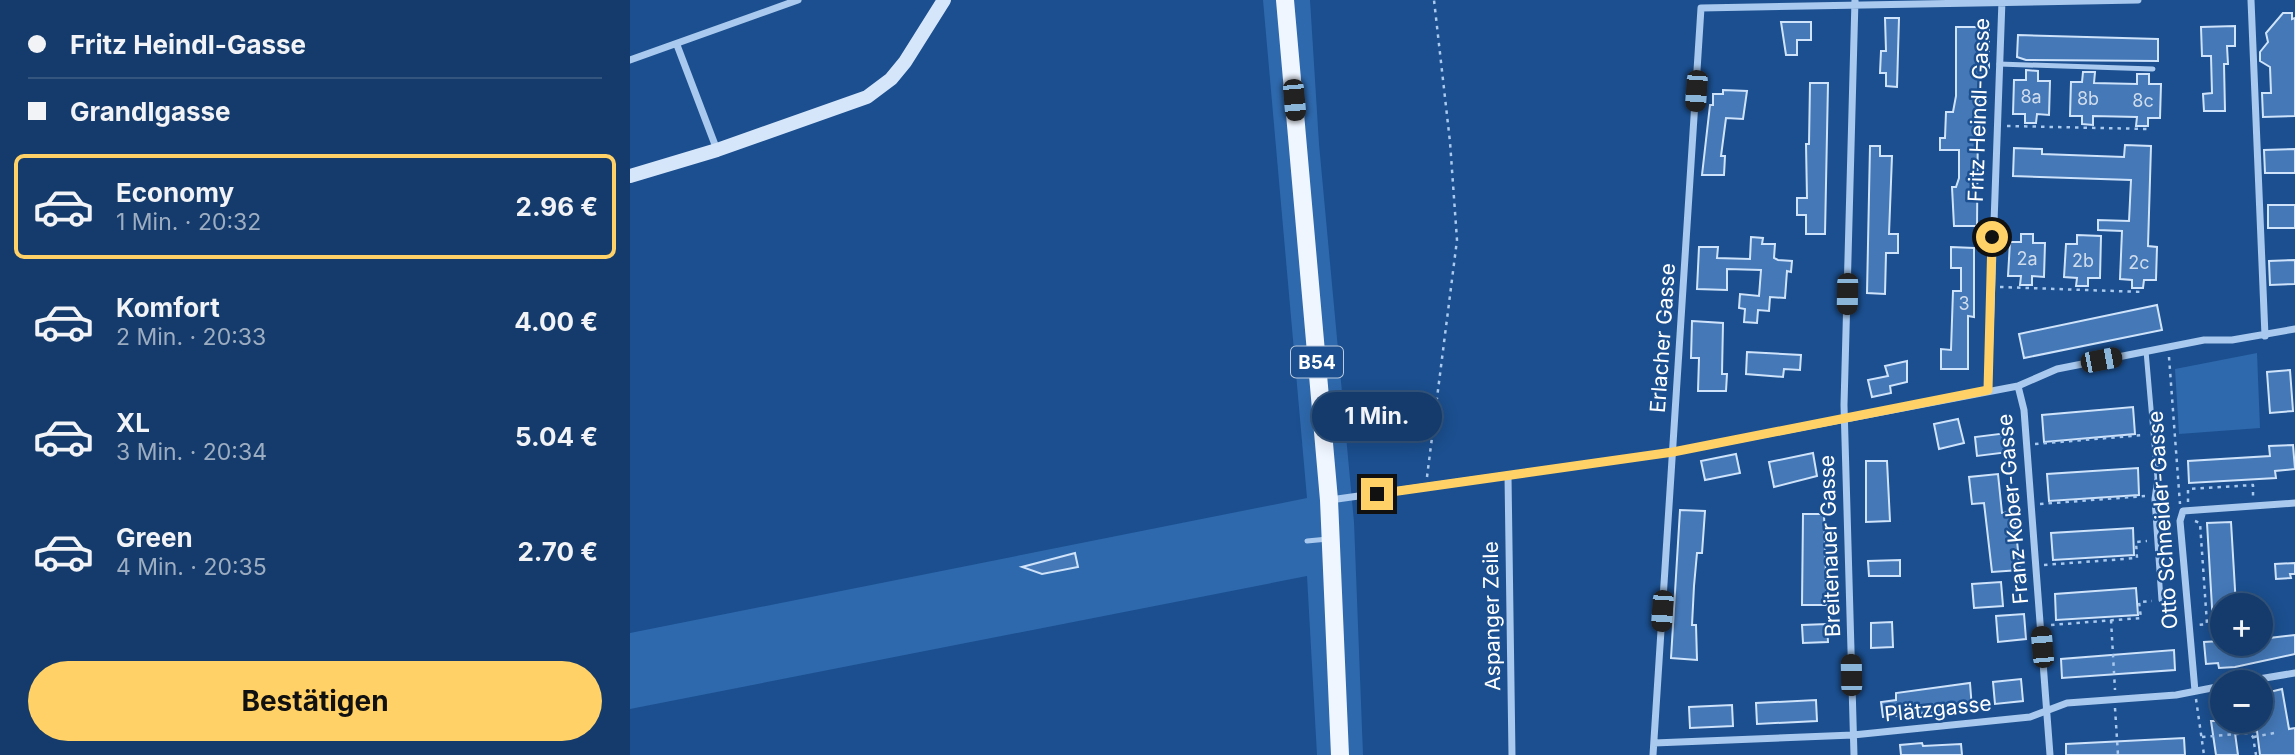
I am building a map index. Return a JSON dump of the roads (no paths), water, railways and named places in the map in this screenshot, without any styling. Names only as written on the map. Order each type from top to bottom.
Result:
[{"type":"main road","points":[[630,176],[717,150],[867,97],[891,79],[905,62],[944,0]]},
{"type":"main road","name":"B54","points":[[1285,0],[1329,500],[1340,755]]},
{"type":"street","points":[[630,60],[798,0]]},
{"type":"street","points":[[1855,3],[2137,0]]},
{"type":"street","points":[[2251,0],[2265,336]]},
{"type":"street","name":"Fritz Heindl-Gasse","points":[[1988,390],[1995,125],[2002,2]]},
{"type":"street","name":"Erlacher Gasse","points":[[1653,755],[1701,8],[1855,3]]},
{"type":"street","name":"Breitenauer Gasse","points":[[1854,755],[1844,418],[1855,3]]},
{"type":"street","points":[[677,45],[717,150]]},
{"type":"street","points":[[1329,500],[1673,452],[2018,386],[2057,369],[2146,351],[2204,340],[2265,336],[2295,329]]},
{"type":"street","name":"Franz Kober-Gasse","points":[[2018,386],[2027,445],[2050,755]]},
{"type":"street","name":"Aspanger Zeile","points":[[1507,476],[1512,755]]},
{"type":"street","name":"Otto Schneider-Gasse","points":[[2195,691],[2180,521],[2183,511],[2295,503]]},
{"type":"street","points":[[2273,677],[2295,673]]},
{"type":"street","name":"Plätzgasse","points":[[1654,743],[1853,735],[2030,717],[2067,703],[2210,688]]},
{"type":"lane","points":[[1998,64],[2153,69]]},
{"type":"lane","points":[[2146,351],[2154,434],[2161,600]]},
{"type":"lane","points":[[1307,541],[1331,539]]}]
